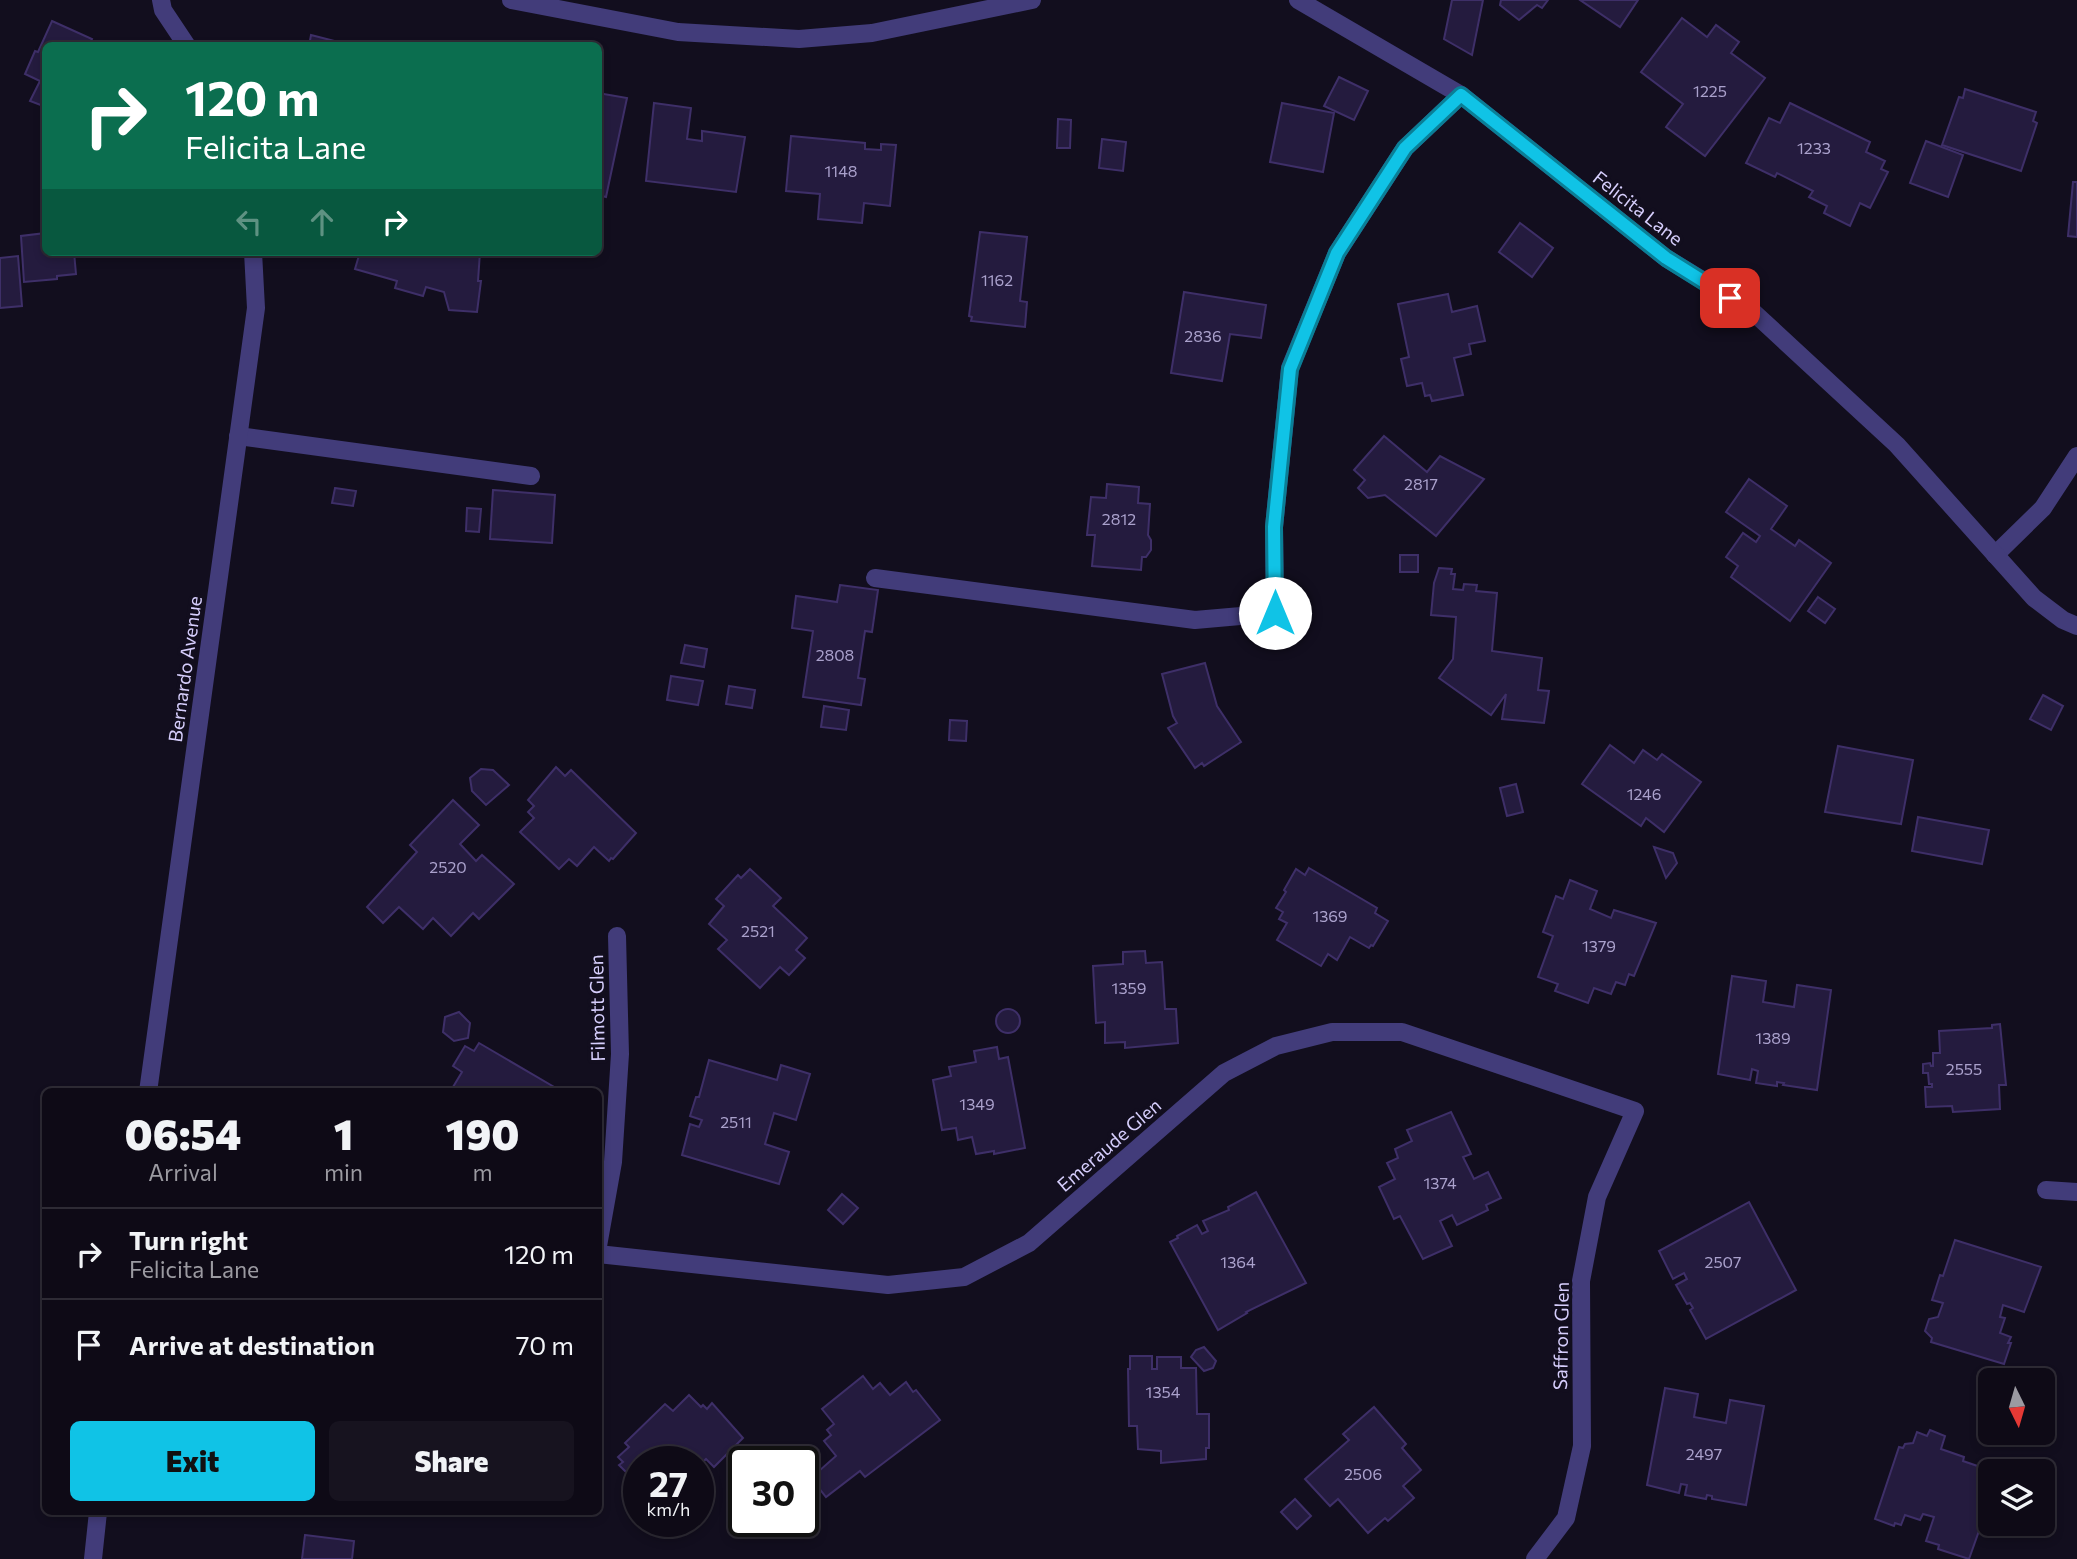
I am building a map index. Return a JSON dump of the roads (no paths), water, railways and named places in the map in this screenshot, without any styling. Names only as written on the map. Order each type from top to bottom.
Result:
[{"type":"street","points":[[161,0],[163,10],[184,42]]},
{"type":"street","points":[[511,0],[678,32],[799,40],[872,33],[1032,0]]},
{"type":"street","name":"Felicita Lane","points":[[1298,0],[1461,95],[1666,258],[1751,310],[1897,445],[2034,598],[2063,620],[2077,626]]},
{"type":"street","points":[[875,578],[1195,621],[1275,613],[1274,527],[1290,369],[1337,253],[1405,148],[1461,95]]},
{"type":"street","name":"Bernardo Avenue","points":[[149,1088],[256,308],[253,256]]},
{"type":"street","points":[[238,436],[531,476]]},
{"type":"street","points":[[1995,555],[2043,508],[2077,456]]},
{"type":"street","name":"Filmott Glen","points":[[602,1222],[612,1162],[620,1054],[617,936]]},
{"type":"street","name":"Emeraude Glen","points":[[602,1254],[888,1285],[964,1277],[1029,1243],[1224,1073],[1276,1046],[1332,1032],[1402,1032],[1635,1111]]},
{"type":"street","name":"Saffron Glen","points":[[1535,1559],[1566,1518],[1582,1446],[1581,1281],[1597,1197],[1635,1111]]},
{"type":"street","points":[[2046,1190],[2077,1192]]},
{"type":"street","points":[[93,1559],[99,1515]]}]
